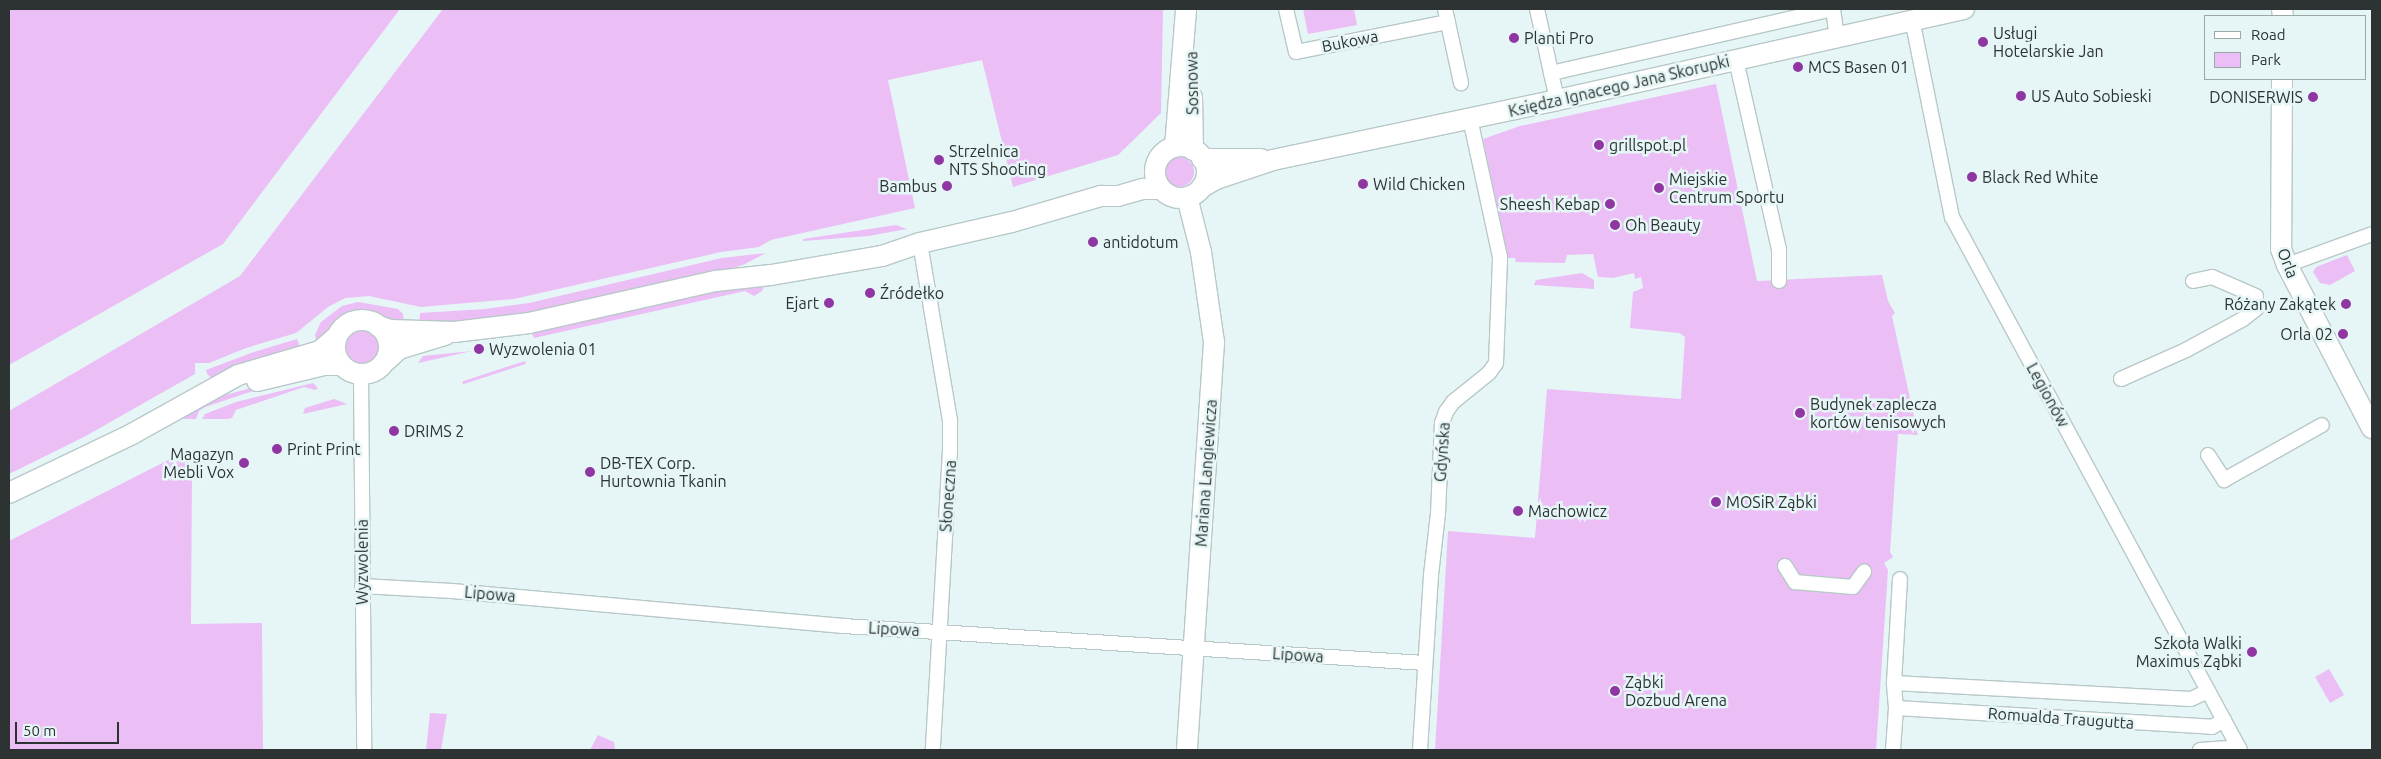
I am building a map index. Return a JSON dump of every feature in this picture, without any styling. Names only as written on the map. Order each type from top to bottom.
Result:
[{"type":"main road","name":"Księdza Ignacego Jana Skorupki","points":[[1195,192],[1216,179],[1273,160],[1557,100],[1912,19],[1964,9]]},
{"type":"main road","name":"Sosnowa","points":[[1187,13],[1192,46],[1190,152]]},
{"type":"main road","name":"Orla","points":[[2282,80],[2280,240],[2287,265],[2372,428]]},
{"type":"main road","points":[[1100,196],[1113,187],[1140,176],[1157,162],[1166,151],[1190,152],[1206,172],[1195,192],[1170,196],[1161,189],[1156,177],[1157,162]]},
{"type":"main road","name":"Księdza Ignacego Jana Skorupki","points":[[1190,152],[1273,160]]},
{"type":"main road","points":[[336,337],[334,351],[341,365],[349,371],[361,374],[372,372],[398,349],[454,332],[536,322],[716,281],[755,266],[880,244],[920,243],[1012,222],[1100,196],[1118,196],[1143,189],[1161,189]]},
{"type":"main road","name":"Mariana Langiewicza","points":[[1187,750],[1214,342],[1201,252],[1195,192]]},
{"type":"main road","points":[[9,493],[132,434],[228,380],[252,370],[320,351],[344,327],[355,321],[367,320],[378,326],[397,331],[421,329],[454,332]]},
{"type":"main road","points":[[378,326],[388,340],[389,350],[386,360]]},
{"type":"main road","points":[[209,392],[324,365],[341,365]]},
{"type":"street","name":"Bukowa","points":[[1286,9],[1296,52],[1446,15]]},
{"type":"street","points":[[1537,9],[1557,100]]},
{"type":"street","points":[[1833,9],[1837,36]]},
{"type":"street","name":"Księdza Ignacego Jana Skorupki","points":[[1551,73],[1833,9]]},
{"type":"street","points":[[1446,15],[1461,83]]},
{"type":"street","name":"Legionów","points":[[1912,19],[1952,217],[2239,749]]},
{"type":"street","points":[[1736,60],[1780,256],[1779,281]]},
{"type":"street","name":"Gdyńska","points":[[1420,750],[1438,514],[1442,423],[1446,412],[1453,402],[1489,373],[1496,363],[1500,256],[1470,118]]},
{"type":"street","points":[[2287,265],[2372,234]]},
{"type":"street","name":"Słoneczna","points":[[920,243],[950,421],[950,451],[933,750]]},
{"type":"street","points":[[2121,380],[2186,350],[2243,319],[2257,302],[2212,277],[2193,281]]},
{"type":"street","name":"Wyzwolenia","points":[[361,374],[364,750]]},
{"type":"street","points":[[2208,455],[2226,483],[2322,425]]},
{"type":"street","points":[[1785,566],[1795,582],[1853,586],[1864,572]]},
{"type":"street","points":[[1893,750],[1896,708],[1894,683],[1900,579]]},
{"type":"street","name":"Lipowa","points":[[362,586],[452,591],[843,626],[1426,663]]},
{"type":"street","name":"Romualda Traugutta","points":[[1894,683],[2191,699],[2208,691]]},
{"type":"street","name":"Romualda Traugutta","points":[[1896,708],[2212,727],[2224,720]]},
{"type":"street","points":[[2200,750],[2239,749]]},
{"type":"green space","points":[[9,9],[400,9],[223,244],[9,365]]},
{"type":"green space","points":[[443,9],[1163,9],[1161,113],[1118,155],[1013,187],[982,60],[888,80],[915,208],[771,240],[759,247],[721,252],[514,299],[421,307],[369,296],[345,298],[328,307],[296,333],[246,348],[209,363],[195,363],[195,374],[84,437],[9,474],[9,411],[240,276]]},
{"type":"green space","points":[[1303,9],[1354,9],[1357,25],[1308,34]]},
{"type":"green space","name":"MOSiR Ząbki","points":[[1716,84],[1757,281],[1882,275],[1888,301],[1895,313],[1892,316],[1918,435],[1898,434],[1890,552],[1893,557],[1884,563],[1888,570],[1876,750],[1435,750],[1448,531],[1535,538],[1547,389],[1681,399],[1685,337],[1679,333],[1630,328],[1633,292],[1643,288],[1641,277],[1635,279],[1634,273],[1613,278],[1598,277],[1593,254],[1567,255],[1565,263],[1516,262],[1515,258],[1508,258],[1483,139],[1520,126]]},
{"type":"green space","points":[[1179,157],[1190,161],[1194,172],[1190,183],[1179,187],[1168,183],[1164,172],[1168,161]]},
{"type":"green space","points":[[896,225],[907,229],[869,236],[803,241],[803,239]]},
{"type":"green space","points":[[766,253],[743,265],[700,277],[528,316],[419,325],[420,313],[485,309],[529,303],[722,258]]},
{"type":"green space","points":[[2347,255],[2355,271],[2330,285],[2320,283],[2313,272],[2316,267]]},
{"type":"green space","points":[[1582,273],[1594,280],[1594,289],[1534,285],[1536,280]]},
{"type":"green space","points":[[765,284],[762,291],[754,296],[745,291],[534,338],[532,334],[546,328],[718,289]]},
{"type":"green space","points":[[358,302],[398,309],[403,314],[404,325],[371,314],[355,313],[337,323],[330,334],[317,345],[315,335],[321,322],[342,306]]},
{"type":"green space","points":[[362,331],[374,335],[378,347],[374,359],[362,363],[350,359],[346,347],[350,335]]},
{"type":"green space","points":[[297,339],[302,351],[212,379],[207,374],[206,370],[251,353]]},
{"type":"green space","points":[[472,351],[418,363],[423,356]]},
{"type":"green space","points":[[525,361],[526,364],[463,384],[462,381]]},
{"type":"green space","points":[[307,373],[205,407],[199,411],[196,419],[175,419],[211,400]]},
{"type":"green space","points":[[313,383],[318,388],[315,390],[304,387],[236,410],[232,418],[202,419],[205,414],[236,402]]},
{"type":"green space","points":[[334,399],[347,404],[303,414],[305,408]]},
{"type":"green space","points":[[184,452],[192,467],[191,624],[262,623],[263,750],[9,750],[9,541]]},
{"type":"green space","points":[[2329,669],[2344,695],[2330,703],[2315,677]]},
{"type":"green space","points":[[430,713],[447,714],[441,750],[426,750]]},
{"type":"green space","points":[[598,735],[614,742],[615,750],[590,750]]},
{"type":"place","name":"Planti Pro","points":[[1514,38]]},
{"type":"place","name":"Usługi Hotelarskie Jan","points":[[1983,42]]},
{"type":"place","name":"MCS Basen 01","points":[[1798,67]]},
{"type":"place","name":"US Auto Sobieski","points":[[2021,96]]},
{"type":"place","name":"DONISERWIS","points":[[2313,97]]},
{"type":"place","name":"grillspot.pl","points":[[1599,145]]},
{"type":"place","name":"Strzelnica NTS Shooting","points":[[939,160]]},
{"type":"place","name":"Black Red White","points":[[1972,177]]},
{"type":"place","name":"Wild Chicken","points":[[1363,184]]},
{"type":"place","name":"Bambus","points":[[947,186]]},
{"type":"place","name":"Miejskie Centrum Sportu","points":[[1659,188]]},
{"type":"place","name":"Sheesh Kebap","points":[[1610,204]]},
{"type":"place","name":"Oh Beauty","points":[[1615,225]]},
{"type":"place","name":"antidotum","points":[[1093,242]]},
{"type":"place","name":"Źródełko","points":[[870,293]]},
{"type":"place","name":"Ejart","points":[[829,303]]},
{"type":"place","name":"Różany Zakątek","points":[[2346,304]]},
{"type":"place","name":"Orla 02","points":[[2343,334]]},
{"type":"place","name":"Wyzwolenia 01","points":[[479,349]]},
{"type":"place","name":"Budynek zaplecza kortów tenisowych","points":[[1800,413]]},
{"type":"place","name":"DRIMS 2","points":[[394,431]]},
{"type":"place","name":"Print Print","points":[[277,449]]},
{"type":"place","name":"Magazyn Mebli Vox","points":[[244,463]]},
{"type":"place","name":"DB-TEX Corp. Hurtownia Tkanin","points":[[590,472]]},
{"type":"place","name":"MOSiR Ząbki","points":[[1716,502]]},
{"type":"place","name":"Machowicz","points":[[1518,511]]},
{"type":"place","name":"Szkoła Walki Maximus Ząbki","points":[[2252,652]]},
{"type":"place","name":"Ząbki Dozbud Arena","points":[[1615,691]]}]
